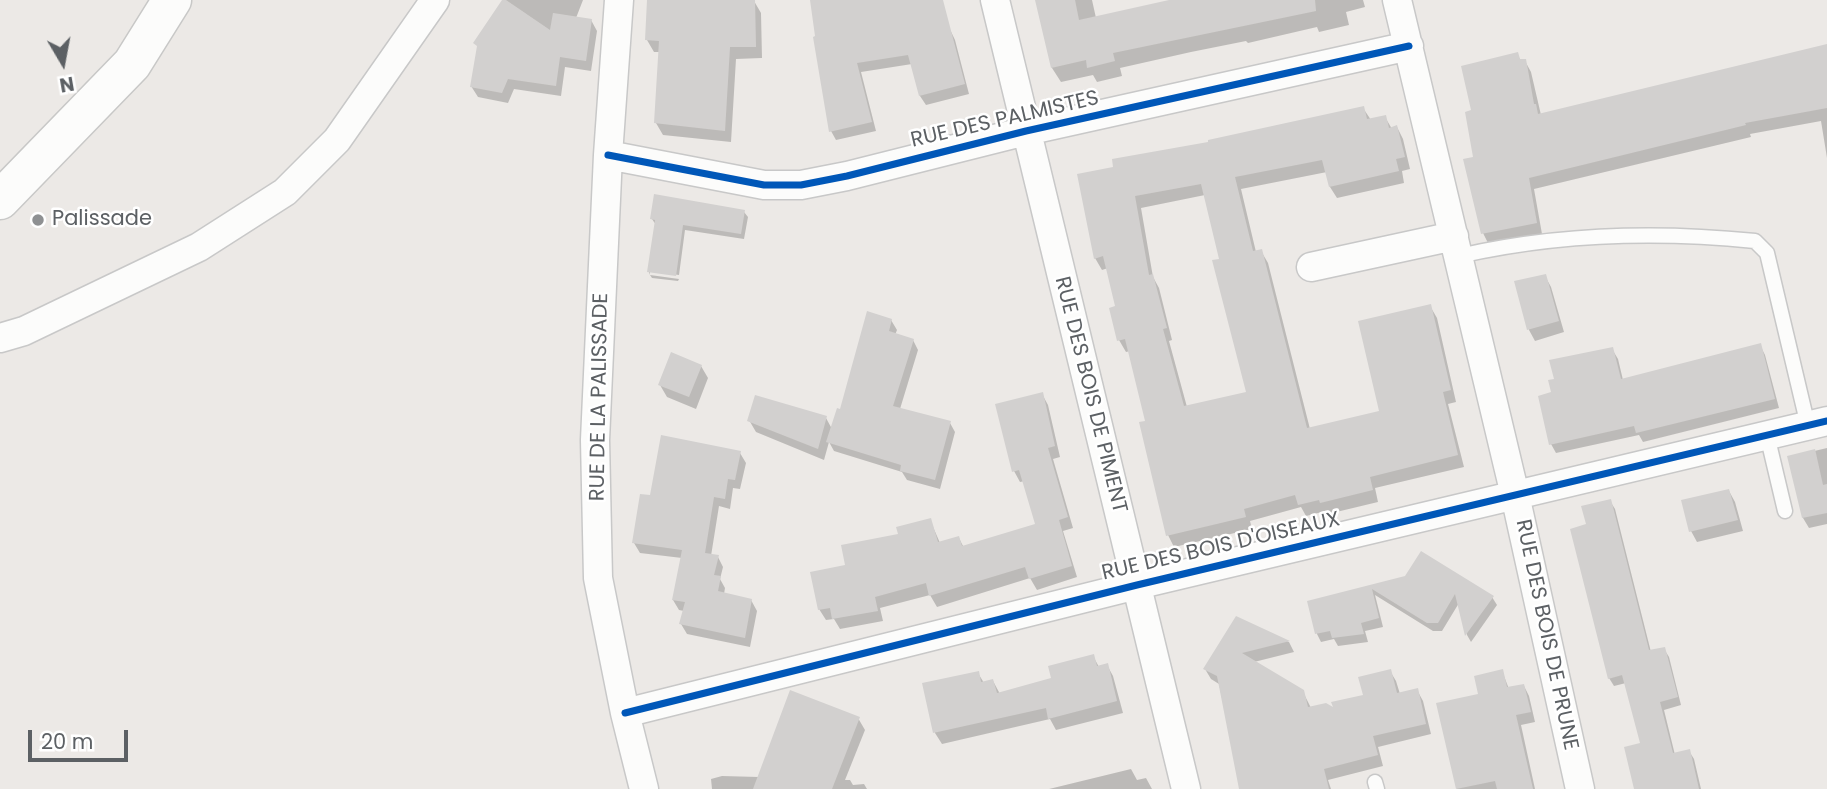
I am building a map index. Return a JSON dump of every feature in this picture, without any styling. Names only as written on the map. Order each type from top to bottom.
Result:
[{"type":"main road","points":[[0,200],[132,64],[172,0]]},
{"type":"street","points":[[0,338],[24,331],[199,247],[285,192],[337,141],[435,0]]},
{"type":"street","name":"RUE DE LA PALISSADE","points":[[619,0],[608,155],[595,440],[598,578],[625,713],[644,789]]},
{"type":"street","name":"RUE DES BOIS DE PIMENT","points":[[995,0],[1186,789]]},
{"type":"street","name":"RUE DES BOIS DE PRUNE","points":[[1397,0],[1515,495],[1580,789]]},
{"type":"street","name":"RUE DES PALMISTES","points":[[608,155],[764,185],[801,185],[1026,131],[1409,46]]},
{"type":"street","points":[[1311,267],[1456,246]]},
{"type":"street","name":"RUE DES BOIS D'OISEAUX","points":[[625,713],[1137,585],[1818,423]]},
{"type":"lane","points":[[1456,246],[1508,245],[1591,236],[1713,237],[1755,241],[1767,253],[1818,423]]},
{"type":"lane","points":[[1768,435],[1785,511]]},
{"type":"building","points":[[502,0],[506,0],[550,30],[553,13],[592,19],[586,61],[560,57],[556,86],[508,79],[502,93],[470,87],[477,46],[473,43]]},
{"type":"building","points":[[647,0],[755,0],[756,47],[730,47],[725,131],[654,123],[659,41],[645,40]]},
{"type":"building","points":[[810,0],[943,0],[965,84],[919,96],[908,55],[857,63],[872,122],[829,132],[813,37]]},
{"type":"building","points":[[1035,0],[1075,0],[1079,20],[1169,0],[1315,0],[1316,11],[1113,53],[1115,61],[1087,68],[1086,60],[1051,68]]},
{"type":"building","points":[[1827,44],[1827,108],[1745,123],[1746,125],[1529,178],[1537,223],[1481,234],[1463,159],[1473,157],[1465,112],[1471,110],[1461,66],[1518,52],[1520,59],[1526,59],[1538,114]]},
{"type":"building","points":[[1364,106],[1367,119],[1386,115],[1389,128],[1397,125],[1405,157],[1396,159],[1399,171],[1329,187],[1322,160],[1235,177],[1253,251],[1262,249],[1307,428],[1379,411],[1358,321],[1431,304],[1451,390],[1443,392],[1458,455],[1370,477],[1373,490],[1320,503],[1319,500],[1298,505],[1295,495],[1244,509],[1246,517],[1166,536],[1139,422],[1145,421],[1125,339],[1117,341],[1109,308],[1115,306],[1103,256],[1094,259],[1077,174],[1113,167],[1112,159]],"holes":[[[1201,184],[1219,259],[1212,260],[1246,392],[1184,406],[1163,329],[1167,328],[1153,274],[1149,275],[1135,196]]]},
{"type":"building","points":[[654,194],[745,210],[741,234],[683,225],[676,276],[647,272],[655,220],[650,219]]},
{"type":"building","points":[[1546,274],[1559,321],[1527,330],[1514,281]]},
{"type":"building","points":[[867,311],[892,319],[889,331],[914,339],[893,406],[951,421],[935,480],[900,471],[901,465],[826,442],[837,408],[840,409]]},
{"type":"building","points":[[1761,343],[1775,399],[1636,433],[1634,426],[1549,445],[1538,396],[1551,392],[1548,380],[1554,379],[1549,360],[1613,347],[1621,379]]},
{"type":"building","points":[[671,352],[702,365],[689,397],[658,385]]},
{"type":"building","points":[[1043,392],[1055,446],[1048,448],[1068,517],[1059,520],[1072,566],[1029,579],[1025,567],[929,596],[926,583],[875,597],[878,611],[832,619],[830,608],[818,610],[810,572],[845,565],[841,545],[898,534],[896,527],[931,518],[938,542],[959,536],[962,546],[1035,524],[1019,470],[1012,472],[995,404]]},
{"type":"building","points":[[755,395],[827,416],[818,449],[747,421]]},
{"type":"building","points":[[661,435],[741,451],[735,480],[728,479],[725,499],[714,497],[705,553],[719,555],[714,575],[721,576],[718,591],[752,599],[745,638],[679,624],[685,602],[672,600],[682,550],[632,543],[640,494],[650,495]]},
{"type":"building","points":[[1815,449],[1823,485],[1827,484],[1827,513],[1802,518],[1787,456]]},
{"type":"building","points":[[1729,489],[1738,520],[1689,532],[1681,500]]},
{"type":"building","points":[[1611,499],[1649,650],[1665,647],[1678,697],[1660,702],[1673,753],[1690,749],[1699,789],[1634,789],[1624,747],[1640,743],[1622,675],[1608,679],[1570,529],[1586,524],[1581,506]]},
{"type":"building","points":[[1421,551],[1494,596],[1465,636],[1455,594],[1438,623],[1427,623],[1372,589],[1379,618],[1361,623],[1364,634],[1332,638],[1330,631],[1315,634],[1307,601],[1405,576]]},
{"type":"building","points":[[1236,616],[1290,641],[1242,653],[1304,690],[1308,707],[1326,703],[1333,707],[1331,702],[1363,695],[1358,677],[1391,669],[1397,693],[1418,688],[1426,724],[1373,736],[1378,755],[1324,769],[1329,789],[1239,789],[1217,676],[1203,669]]},
{"type":"building","points":[[1094,654],[1097,666],[1108,663],[1117,701],[1048,719],[1046,708],[933,733],[922,683],[979,671],[981,682],[993,679],[997,693],[1051,678],[1048,666]]},
{"type":"building","points":[[1503,669],[1507,687],[1524,684],[1531,712],[1516,715],[1533,789],[1497,789],[1495,781],[1456,789],[1436,703],[1478,694],[1474,676]]},
{"type":"building","points":[[790,690],[860,717],[832,789],[753,789]]},
{"type":"cycle path","points":[[608,155],[764,185],[801,185],[1026,131],[1409,46]]},
{"type":"cycle path","points":[[625,713],[1137,585],[1827,421]]},
{"type":"place","name":"Palissade","points":[[38,220]]}]
